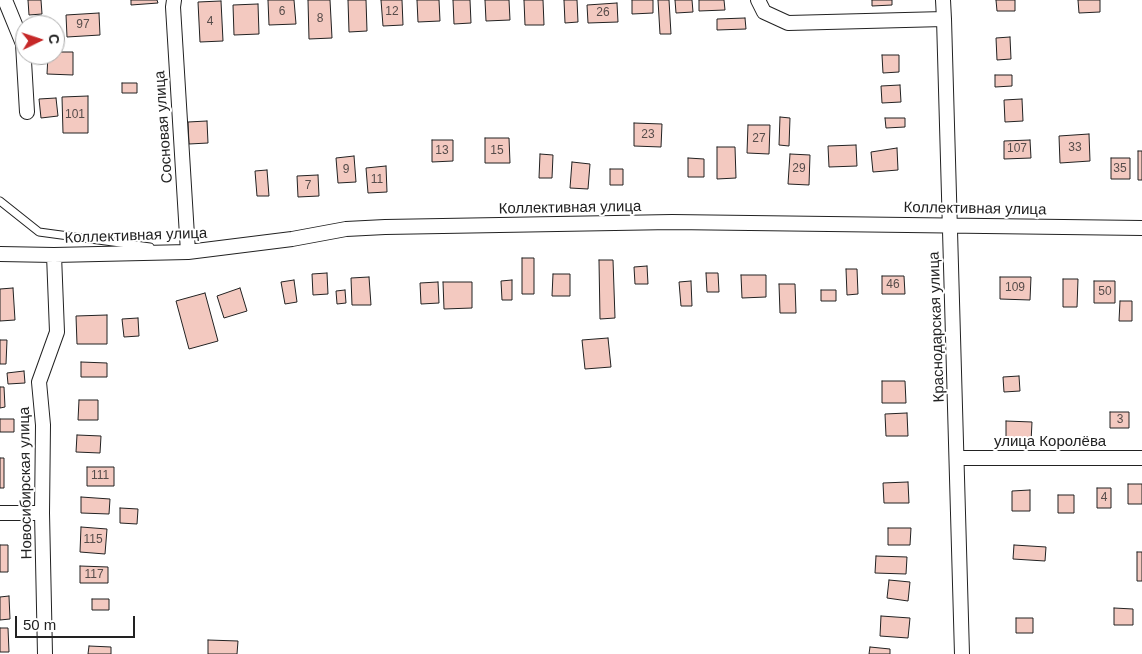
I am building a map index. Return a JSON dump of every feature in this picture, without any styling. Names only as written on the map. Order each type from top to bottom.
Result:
[{"type":"street","points":[[5,0],[23,44],[27,112]]},
{"type":"street","name":"Сосновая улица","points":[[174,0],[188,252]]},
{"type":"street","points":[[758,0],[764,12],[788,23],[944,19]]},
{"type":"street","name":"Краснодарская улица","points":[[943,0],[962,654]]},
{"type":"street","name":"Коллективная улица","points":[[0,254],[54,255],[188,252],[292,239],[346,229],[385,227],[672,222],[1142,228]]},
{"type":"street","name":"Новосибирская улица","points":[[45,654],[42,513],[43,425],[39,382],[57,332],[54,255]]},
{"type":"street","name":"улица Королёва","points":[[957,458],[1142,458]]},
{"type":"street","points":[[0,512],[42,513]]},
{"type":"lane","points":[[0,201],[39,232],[188,252]]},
{"type":"building","points":[[28,0],[41,0],[42,14],[29,15]]},
{"type":"building","points":[[131,0],[157,0],[158,3],[131,5]]},
{"type":"building","points":[[268,0],[294,0],[296,24],[269,25]]},
{"type":"building","points":[[308,0],[330,0],[332,38],[309,39]]},
{"type":"building","points":[[348,0],[366,0],[367,31],[349,32]]},
{"type":"building","points":[[381,0],[402,0],[403,25],[383,26]]},
{"type":"building","points":[[417,0],[439,0],[440,21],[418,22]]},
{"type":"building","points":[[453,0],[470,0],[471,23],[454,24]]},
{"type":"building","points":[[485,0],[509,0],[510,20],[486,21]]},
{"type":"building","points":[[524,0],[543,0],[544,25],[525,25]]},
{"type":"building","points":[[564,0],[577,0],[578,22],[565,23]]},
{"type":"building","points":[[632,0],[653,0],[653,13],[632,14]]},
{"type":"building","points":[[658,0],[669,0],[671,34],[660,34]]},
{"type":"building","points":[[675,0],[692,0],[693,12],[676,13]]},
{"type":"building","points":[[699,0],[724,0],[725,10],[699,11]]},
{"type":"building","points":[[872,0],[892,0],[892,5],[872,6]]},
{"type":"building","points":[[996,0],[1015,0],[1015,11],[997,11]]},
{"type":"building","points":[[1078,0],[1100,0],[1100,12],[1079,13]]},
{"type":"building","points":[[221,1],[223,41],[200,42],[198,2]]},
{"type":"building","points":[[617,3],[618,22],[588,23],[587,5]]},
{"type":"building","points":[[258,4],[259,34],[234,35],[233,5]]},
{"type":"building","points":[[99,13],[100,35],[67,37],[66,15]]},
{"type":"building","points":[[745,18],[746,29],[717,30],[717,19]]},
{"type":"building","points":[[1010,37],[1011,59],[997,60],[996,38]]},
{"type":"building","points":[[65,52],[73,52],[73,75],[47,74],[47,65],[65,65]]},
{"type":"building","points":[[882,55],[899,55],[899,72],[883,73]]},
{"type":"building","points":[[995,75],[1012,75],[1012,86],[995,87]]},
{"type":"building","points":[[122,83],[137,83],[137,93],[122,93]]},
{"type":"building","points":[[900,85],[901,102],[882,103],[881,86]]},
{"type":"building","points":[[88,96],[88,133],[63,133],[62,97]]},
{"type":"building","points":[[56,98],[58,116],[41,118],[39,99]]},
{"type":"building","points":[[1022,99],[1023,121],[1005,122],[1004,100]]},
{"type":"building","points":[[780,117],[790,118],[789,146],[779,145]]},
{"type":"building","points":[[885,118],[905,118],[905,127],[886,128]]},
{"type":"building","points":[[207,121],[208,143],[189,144],[188,122]]},
{"type":"building","points":[[634,123],[662,124],[661,147],[634,146]]},
{"type":"building","points":[[748,125],[770,125],[769,154],[747,153]]},
{"type":"building","points":[[1089,134],[1090,161],[1060,163],[1059,136]]},
{"type":"building","points":[[485,138],[509,138],[510,163],[485,163]]},
{"type":"building","points":[[432,140],[453,140],[453,161],[432,162]]},
{"type":"building","points":[[1030,140],[1031,158],[1004,159],[1004,141]]},
{"type":"building","points":[[856,145],[857,166],[829,167],[828,146]]},
{"type":"building","points":[[717,147],[735,147],[736,178],[717,179]]},
{"type":"building","points":[[897,148],[898,170],[873,172],[871,152]]},
{"type":"building","points":[[1138,151],[1142,151],[1142,180],[1138,180]]},
{"type":"building","points":[[540,154],[553,155],[552,178],[539,178]]},
{"type":"building","points":[[790,154],[810,155],[809,185],[788,184]]},
{"type":"building","points":[[354,156],[356,182],[338,183],[336,158]]},
{"type":"building","points":[[688,158],[704,159],[704,177],[688,177]]},
{"type":"building","points":[[1111,158],[1130,158],[1130,179],[1111,179]]},
{"type":"building","points":[[572,162],[590,164],[588,189],[570,188]]},
{"type":"building","points":[[386,166],[387,192],[368,193],[366,168]]},
{"type":"building","points":[[610,169],[623,169],[623,185],[610,185]]},
{"type":"building","points":[[267,170],[269,196],[257,196],[255,171]]},
{"type":"building","points":[[318,175],[319,196],[298,197],[297,176]]},
{"type":"building","points":[[522,258],[534,258],[534,294],[522,294]]},
{"type":"building","points":[[599,260],[613,260],[615,318],[600,319]]},
{"type":"building","points":[[647,266],[648,284],[635,284],[634,267]]},
{"type":"building","points":[[846,269],[857,269],[858,294],[847,295]]},
{"type":"building","points":[[327,273],[328,294],[313,295],[312,274]]},
{"type":"building","points":[[706,273],[718,273],[719,292],[707,292]]},
{"type":"building","points":[[553,274],[570,274],[570,296],[552,296]]},
{"type":"building","points":[[741,275],[766,275],[766,297],[742,298]]},
{"type":"building","points":[[882,276],[904,276],[905,294],[882,294]]},
{"type":"building","points":[[369,277],[371,305],[352,305],[351,278]]},
{"type":"building","points":[[1000,277],[1031,277],[1030,300],[1000,299]]},
{"type":"building","points":[[1063,279],[1078,279],[1077,307],[1063,307]]},
{"type":"building","points":[[294,280],[297,302],[285,304],[281,282]]},
{"type":"building","points":[[512,280],[512,300],[502,300],[501,281]]},
{"type":"building","points":[[691,281],[692,306],[681,306],[679,282]]},
{"type":"building","points":[[1094,281],[1115,281],[1115,303],[1094,303]]},
{"type":"building","points":[[438,282],[439,303],[421,304],[420,283]]},
{"type":"building","points":[[443,282],[472,282],[472,308],[444,309]]},
{"type":"building","points":[[779,284],[795,284],[796,313],[780,313]]},
{"type":"building","points":[[13,288],[15,320],[0,321],[0,289]]},
{"type":"building","points":[[240,288],[247,311],[224,318],[217,296]]},
{"type":"building","points":[[345,290],[346,303],[337,304],[336,291]]},
{"type":"building","points":[[821,290],[836,290],[836,301],[821,301]]},
{"type":"building","points":[[205,293],[218,341],[189,349],[176,301]]},
{"type":"building","points":[[1120,301],[1132,301],[1132,321],[1119,321]]},
{"type":"building","points":[[107,315],[107,344],[77,344],[76,316]]},
{"type":"building","points":[[138,318],[139,336],[124,337],[122,319]]},
{"type":"building","points":[[608,338],[611,367],[585,369],[582,340]]},
{"type":"building","points":[[0,340],[7,340],[6,364],[0,364]]},
{"type":"building","points":[[81,362],[107,363],[107,377],[81,377]]},
{"type":"building","points":[[24,371],[25,383],[8,384],[7,373]]},
{"type":"building","points":[[1019,376],[1020,391],[1004,392],[1003,377]]},
{"type":"building","points":[[882,381],[905,381],[906,403],[882,403]]},
{"type":"building","points":[[0,387],[4,387],[5,407],[0,408]]},
{"type":"building","points":[[79,400],[98,400],[98,420],[78,420]]},
{"type":"building","points":[[1110,412],[1129,412],[1129,428],[1110,428]]},
{"type":"building","points":[[907,413],[908,436],[886,436],[885,414]]},
{"type":"building","points":[[0,419],[14,419],[14,432],[0,432]]},
{"type":"building","points":[[1006,421],[1032,422],[1031,442],[1006,441]]},
{"type":"building","points":[[77,435],[101,436],[100,453],[76,452]]},
{"type":"building","points":[[0,458],[4,458],[4,488],[0,488]]},
{"type":"building","points":[[87,467],[114,467],[114,486],[87,486]]},
{"type":"building","points":[[908,482],[909,503],[884,503],[883,483]]},
{"type":"building","points":[[1128,484],[1142,484],[1142,504],[1128,504]]},
{"type":"building","points":[[1097,488],[1111,488],[1111,508],[1097,508]]},
{"type":"building","points":[[1030,490],[1030,511],[1012,511],[1012,491]]},
{"type":"building","points":[[1058,495],[1074,495],[1074,513],[1058,513]]},
{"type":"building","points":[[81,497],[110,499],[109,514],[81,513]]},
{"type":"building","points":[[120,508],[138,509],[137,524],[120,523]]},
{"type":"building","points":[[81,527],[107,529],[105,554],[80,552]]},
{"type":"building","points":[[888,528],[911,528],[910,545],[888,545]]},
{"type":"building","points":[[0,545],[8,545],[8,572],[0,572]]},
{"type":"building","points":[[1014,545],[1046,547],[1045,561],[1013,559]]},
{"type":"building","points":[[1137,552],[1142,552],[1142,581],[1137,581]]},
{"type":"building","points":[[876,556],[907,557],[906,574],[875,573]]},
{"type":"building","points":[[80,566],[108,567],[108,583],[80,583]]},
{"type":"building","points":[[889,580],[910,582],[908,601],[887,598]]},
{"type":"building","points":[[9,596],[10,619],[0,620],[0,597]]},
{"type":"building","points":[[92,599],[109,599],[109,610],[92,610]]},
{"type":"building","points":[[1114,608],[1133,609],[1133,625],[1114,625]]},
{"type":"building","points":[[881,616],[910,618],[908,638],[880,636]]},
{"type":"building","points":[[1016,618],[1033,618],[1033,633],[1016,633]]},
{"type":"building","points":[[0,628],[8,628],[9,652],[0,652]]},
{"type":"building","points":[[208,640],[238,641],[237,654],[208,654]]},
{"type":"building","points":[[89,646],[111,647],[111,654],[88,654]]},
{"type":"building","points":[[870,647],[890,649],[890,654],[869,654]]}]
